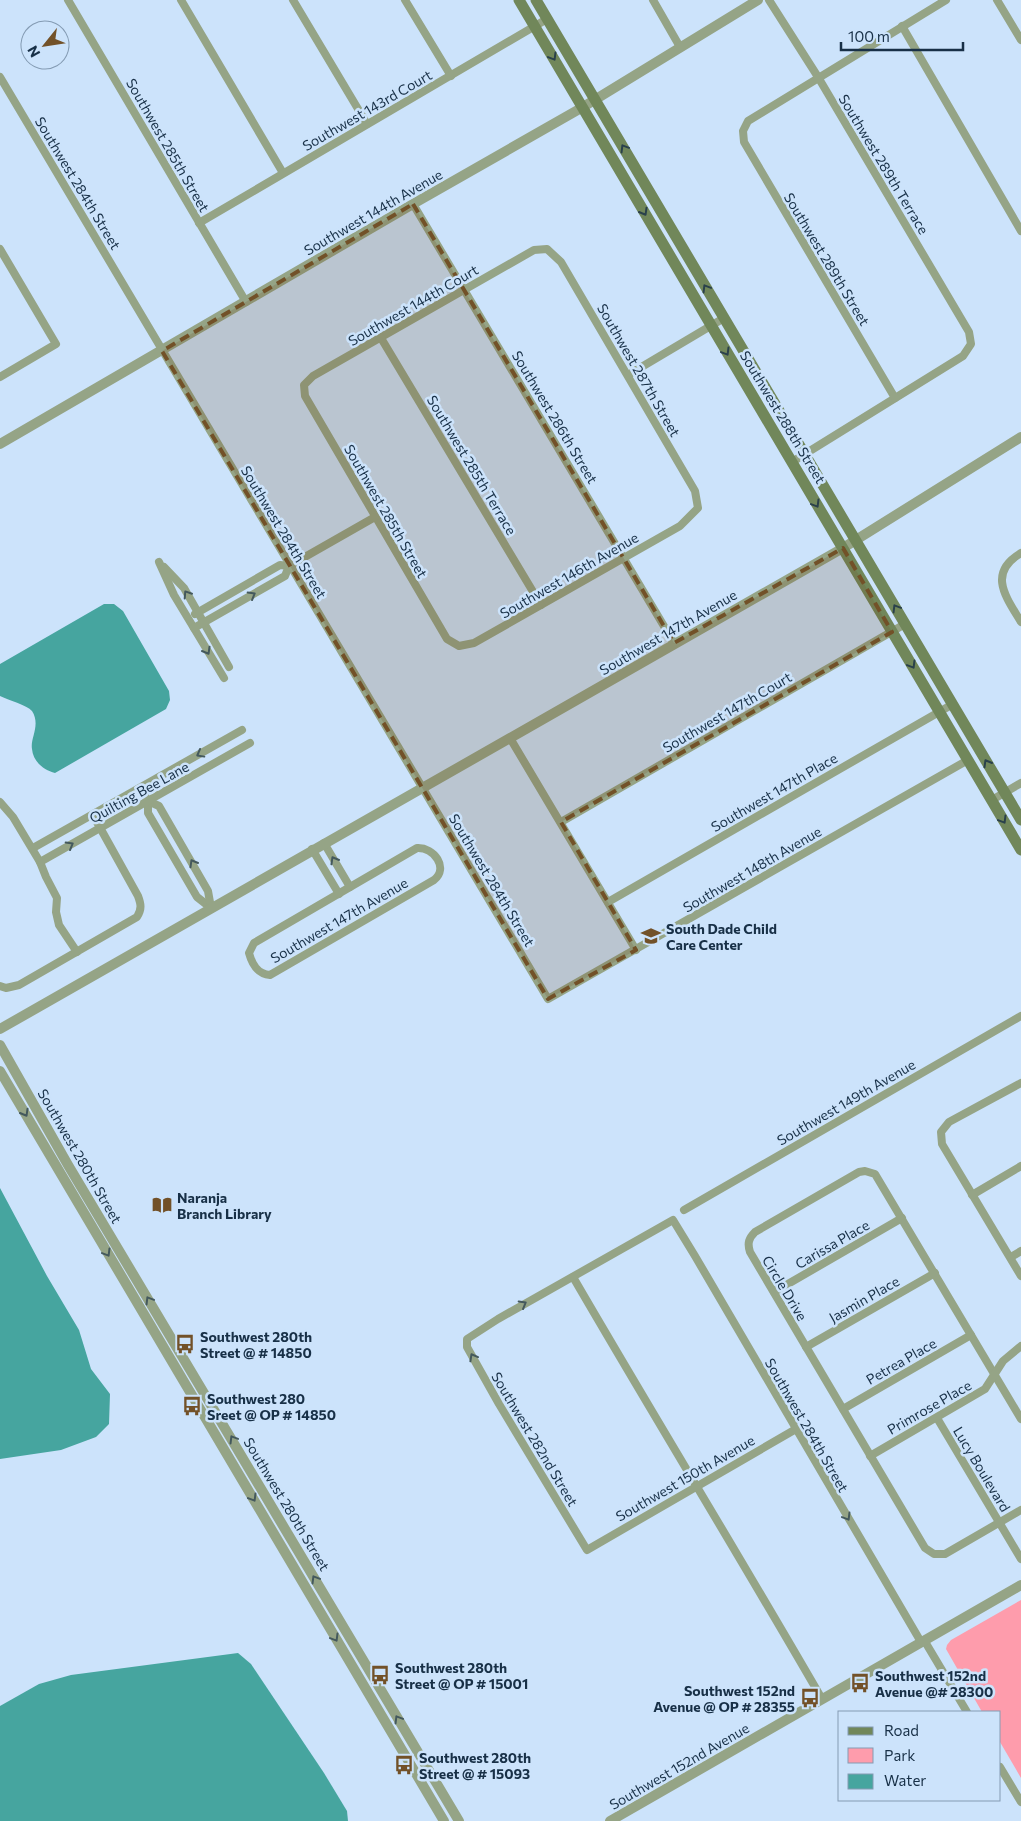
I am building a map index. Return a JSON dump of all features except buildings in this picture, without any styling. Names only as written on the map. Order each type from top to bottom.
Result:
[{"type":"main road","name":"Southwest 288th Street","points":[[519,0],[1021,850]]},
{"type":"main road","name":"Southwest 288th Street","points":[[536,0],[1021,820]]},
{"type":"street","name":"Southwest 285th Street","points":[[68,0],[246,302]]},
{"type":"street","points":[[181,0],[283,173]]},
{"type":"street","points":[[293,0],[367,124]]},
{"type":"street","points":[[406,0],[450,76]]},
{"type":"street","points":[[653,0],[680,47]]},
{"type":"street","name":"Southwest 144th Avenue","points":[[0,444],[595,100],[758,0]]},
{"type":"street","name":"Southwest 289th Terrace","points":[[769,0],[818,77],[969,332],[971,344],[963,356],[895,398]]},
{"type":"street","points":[[818,77],[946,0]]},
{"type":"street","points":[[998,0],[1021,40]]},
{"type":"street","name":"Southwest 143rd Court","points":[[199,223],[547,19]]},
{"type":"street","points":[[902,26],[1021,231]]},
{"type":"street","name":"Southwest 284th Street","points":[[0,77],[548,999]]},
{"type":"street","name":"Southwest 289th Street","points":[[818,77],[748,121],[743,131],[744,142],[895,398]]},
{"type":"street","name":"Southwest 286th Street","points":[[413,204],[674,644]]},
{"type":"street","points":[[0,249],[56,344],[0,377]]},
{"type":"street","name":"Southwest 144th Court","points":[[305,396],[304,385],[313,376],[534,250],[547,249]]},
{"type":"street","name":"Southwest 287th Street","points":[[547,249],[561,262],[628,375],[695,491],[698,508]]},
{"type":"street","points":[[628,375],[724,318]]},
{"type":"street","name":"Southwest 285th Terrace","points":[[382,338],[541,605]]},
{"type":"street","name":"Southwest 285th Street","points":[[305,396],[447,639]]},
{"type":"street","points":[[792,462],[895,398]]},
{"type":"street","name":"Southwest 147th Avenue","points":[[0,1029],[856,540],[1021,437]]},
{"type":"street","name":"Southwest 146th Avenue","points":[[447,639],[459,646],[474,643],[680,526],[698,508]]},
{"type":"street","points":[[194,628],[285,576],[289,566],[375,518]]},
{"type":"street","points":[[1021,553],[1011,559],[1001,578],[1005,595],[1021,622]]},
{"type":"street","points":[[224,678],[174,595],[159,562],[184,588],[229,666]]},
{"type":"street","points":[[188,618],[280,564],[289,566]]},
{"type":"street","name":"Southwest 147th Court","points":[[561,822],[906,624]]},
{"type":"street","name":"Southwest 147th Place","points":[[608,902],[953,704]]},
{"type":"street","name":"Quilting Bee Lane","points":[[33,848],[242,730]]},
{"type":"street","points":[[510,738],[636,950]]},
{"type":"street","name":"Quilting Bee Lane","points":[[40,862],[250,743]]},
{"type":"street","name":"Southwest 148th Avenue","points":[[548,999],[968,760]]},
{"type":"street","points":[[992,800],[1021,783]]},
{"type":"street","points":[[140,788],[148,801],[148,813],[197,897],[211,908]]},
{"type":"street","points":[[148,801],[159,806],[208,891],[211,908]]},
{"type":"street","points":[[0,802],[33,848],[57,898],[56,912],[58,925],[77,952]]},
{"type":"street","points":[[0,986],[6,988],[19,985],[137,917],[141,911],[138,896],[92,815]]},
{"type":"street","name":"Southwest 147th Avenue","points":[[324,843],[350,887]]},
{"type":"street","name":"Southwest 147th Avenue","points":[[417,848],[424,848],[432,852],[440,865],[440,872],[434,880],[270,975],[265,975],[257,970],[249,953],[254,944],[339,894],[417,848]]},
{"type":"street","name":"Southwest 147th Avenue","points":[[312,850],[339,894]]},
{"type":"street","name":"Southwest 149th Avenue","points":[[684,1210],[1021,1016]]},
{"type":"street","name":"Southwest 280th Street","points":[[0,1045],[68,1165],[459,1821]]},
{"type":"street","name":"Southwest 280th Street","points":[[0,1071],[442,1817]]},
{"type":"street","points":[[1021,1083],[949,1122],[941,1132],[942,1144],[1021,1276]]},
{"type":"street","points":[[972,1195],[1021,1166]]},
{"type":"street","name":"Circle Drive","points":[[1021,1419],[878,1177],[870,1171],[859,1172],[755,1232],[750,1237],[748,1248],[750,1252],[925,1548],[934,1554],[945,1554],[1021,1510]]},
{"type":"street","name":"Carissa Place","points":[[774,1292],[902,1218]]},
{"type":"street","name":"Southwest 284th Street","points":[[573,1277],[672,1220],[922,1641],[966,1711]]},
{"type":"street","points":[[1011,1257],[1021,1251]]},
{"type":"street","name":"Jasmin Place","points":[[806,1347],[935,1273]]},
{"type":"street","points":[[573,1277],[822,1699]]},
{"type":"street","name":"Southwest 282nd Street","points":[[573,1277],[466,1339],[467,1347],[499,1404],[587,1550]]},
{"type":"street","points":[[152,1327],[162,1321]]},
{"type":"street","name":"Petrea Place","points":[[843,1409],[971,1335]]},
{"type":"street","name":"Primrose Place","points":[[870,1456],[985,1389],[1003,1361],[1021,1346]]},
{"type":"street","points":[[191,1394],[201,1386]]},
{"type":"street","name":"Lucy Boulevard","points":[[937,1418],[1021,1559]]},
{"type":"street","name":"Southwest 150th Avenue","points":[[587,1550],[796,1429]]},
{"type":"street","points":[[239,1474],[249,1467]]},
{"type":"street","points":[[293,1566],[303,1558]]},
{"type":"street","name":"Southwest 152nd Avenue","points":[[610,1821],[1021,1585]]},
{"type":"street","points":[[360,1681],[372,1674]]},
{"type":"street","points":[[402,1751],[413,1744]]},
{"type":"street","points":[[1001,1768],[1021,1802]]},
{"type":"street","points":[[442,1817],[450,1806]]},
{"type":"highlighted area","points":[[413,204],[674,643],[843,548],[892,632],[561,822],[636,950],[548,999],[162,351]]},
{"type":"green space","points":[[1021,1600],[1021,1778],[1001,1744],[1001,1711],[981,1711],[946,1649],[951,1640]]},
{"type":"water","points":[[104,604],[114,604],[123,611],[169,691],[170,700],[166,709],[55,773],[40,765],[34,758],[32,745],[36,721],[32,711],[0,696],[0,664]]},
{"type":"water","points":[[0,1188],[47,1276],[79,1330],[91,1369],[110,1394],[109,1424],[96,1437],[61,1450],[0,1459]]},
{"type":"water","points":[[238,1653],[251,1664],[324,1773],[347,1811],[348,1821],[0,1821],[0,1706],[39,1684],[71,1675]]},
{"type":"place","name":"South Dade Child Care Center","points":[[651,936]]},
{"type":"place","name":"Naranja Branch Library","points":[[162,1205]]},
{"type":"place","name":"Southwest 280th Street @ # 14850","points":[[185,1344]]},
{"type":"place","name":"Southwest 280 Sreet @ OP # 14850","points":[[192,1406]]},
{"type":"place","name":"Southwest 280th Street @ OP # 15001","points":[[380,1675]]},
{"type":"place","name":"Southwest 152nd Avenue @# 28300","points":[[860,1683]]},
{"type":"place","name":"Southwest 152nd Avenue @ OP # 28355","points":[[810,1698]]},
{"type":"place","name":"Southwest 280th Street @ # 15093","points":[[404,1765]]}]
